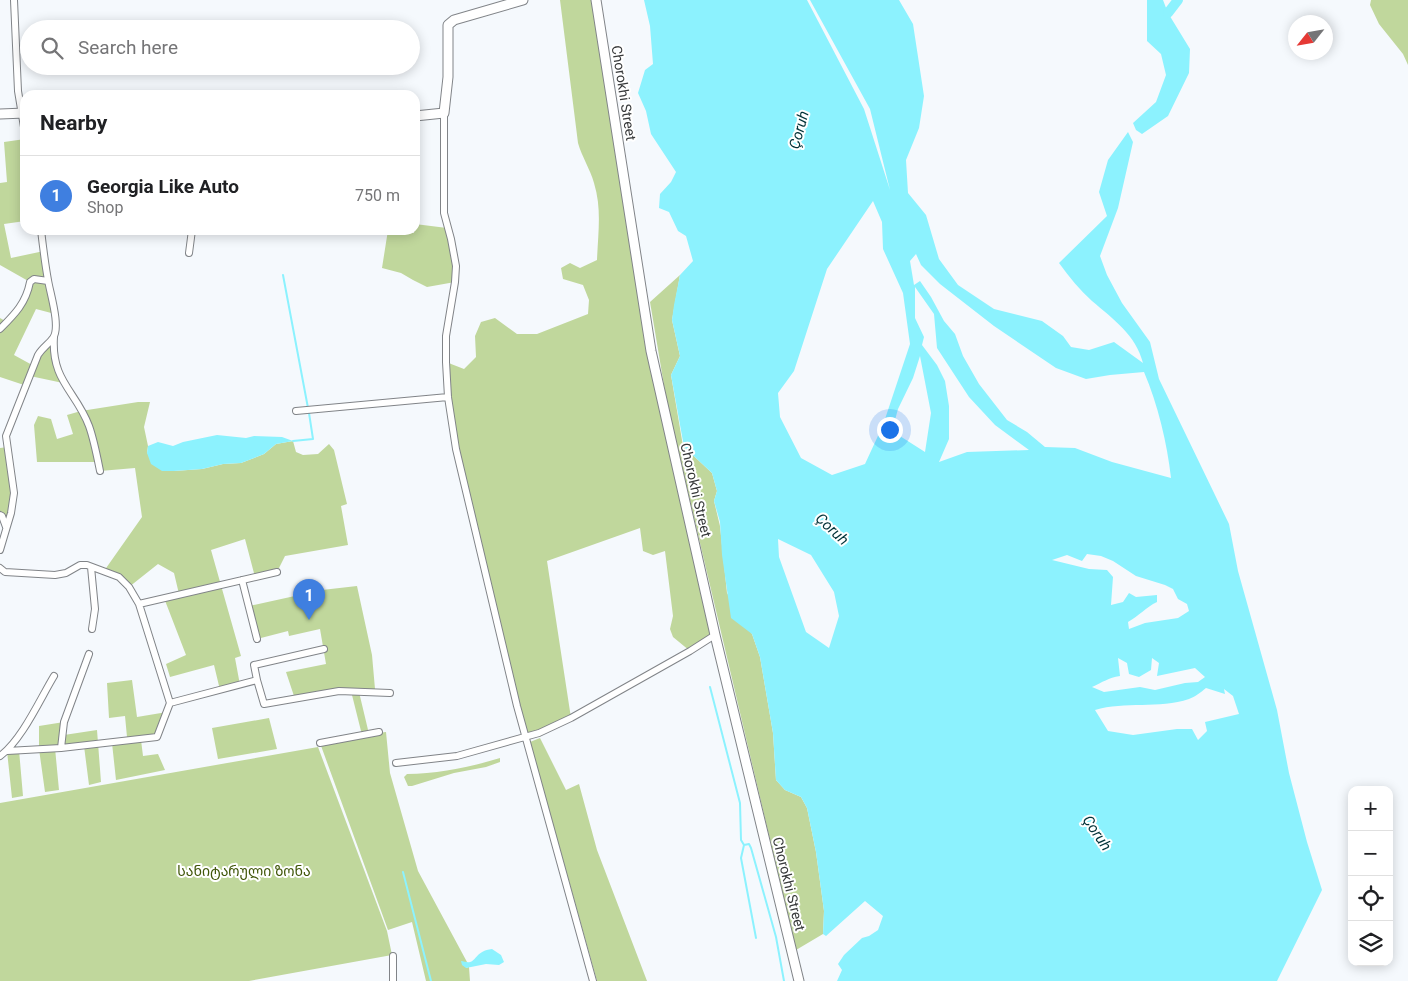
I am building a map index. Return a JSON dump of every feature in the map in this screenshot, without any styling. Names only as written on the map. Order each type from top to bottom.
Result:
[{"type":"street","points":[[14,0],[20,100]]},
{"type":"street","points":[[523,0],[454,20],[448,25],[448,77],[444,112],[444,213],[452,239],[456,266],[446,336],[448,397],[456,449],[526,737],[593,981]]},
{"type":"street","name":"Chorokhi Street","points":[[596,0],[651,351],[715,635],[799,981]]},
{"type":"street","points":[[420,115],[444,112]]},
{"type":"street","points":[[0,114],[20,113]]},
{"type":"street","points":[[42,235],[55,314],[56,329],[53,348],[56,366],[63,383],[89,425],[100,471]]},
{"type":"street","points":[[190,253],[192,235]]},
{"type":"street","points":[[0,329],[20,308],[28,295],[30,282],[34,279],[48,281]]},
{"type":"street","points":[[0,550],[11,513],[14,494],[6,436],[38,355],[54,337]]},
{"type":"street","points":[[296,411],[448,397]]},
{"type":"street","points":[[0,515],[6,528]]},
{"type":"street","points":[[0,568],[5,572],[55,575],[66,573],[84,564],[119,577],[129,587],[139,604],[170,703],[157,737],[61,748],[7,751]]},
{"type":"street","points":[[91,567],[95,609],[92,628]]},
{"type":"street","points":[[139,604],[277,572]]},
{"type":"street","points":[[242,580],[257,639]]},
{"type":"street","points":[[396,763],[457,756],[539,733],[571,718],[715,635]]},
{"type":"street","points":[[324,649],[254,665],[264,704],[339,691],[390,693]]},
{"type":"street","points":[[61,748],[64,722],[89,654]]},
{"type":"street","points":[[0,756],[7,751],[26,724],[54,676]]},
{"type":"street","points":[[170,703],[258,680]]},
{"type":"street","points":[[320,743],[379,732]]},
{"type":"street","points":[[393,956],[393,981]]},
{"type":"green space","points":[[560,0],[596,0],[641,297],[715,635],[690,651],[673,637],[670,629],[673,616],[665,551],[653,555],[643,551],[640,528],[547,561],[571,718],[525,737],[456,449],[446,362],[464,369],[476,357],[475,336],[481,322],[495,318],[517,334],[537,334],[588,314],[589,300],[583,285],[563,279],[561,268],[570,263],[580,268],[597,260],[599,221],[594,183],[578,143]]},
{"type":"green space","points":[[1371,0],[1408,0],[1408,65],[1403,54],[1379,24],[1370,5]]},
{"type":"green space","points":[[20,140],[20,222],[4,224],[11,258],[44,251],[55,314],[36,309],[14,355],[34,366],[54,337],[63,383],[30,376],[27,386],[0,377],[0,318],[7,322],[20,308],[30,282],[0,265],[0,183],[7,182],[4,142]]},
{"type":"green space","points":[[420,225],[447,228],[451,239],[455,282],[427,287],[401,273],[382,268],[387,235],[420,235]]},
{"type":"green space","points":[[680,275],[672,320],[680,356],[671,375],[683,446],[712,473],[717,491],[714,501],[720,526],[727,593],[752,634],[760,657],[773,733],[776,780],[785,790],[801,797],[807,808],[816,852],[824,911],[823,934],[796,950],[667,403],[650,302]]},
{"type":"green space","points":[[138,402],[150,402],[144,427],[148,446],[147,453],[174,471],[241,463],[264,454],[276,444],[293,441],[296,452],[303,455],[318,454],[329,444],[334,450],[347,504],[341,506],[348,545],[285,556],[277,572],[255,577],[245,539],[211,550],[241,656],[235,658],[240,685],[220,690],[214,665],[170,677],[166,664],[186,655],[164,598],[179,594],[174,573],[158,564],[129,587],[104,571],[142,517],[135,468],[100,471],[98,462],[37,462],[34,425],[38,416],[51,419],[57,439],[73,434],[67,415]]},
{"type":"green space","points":[[8,447],[14,493],[8,522],[0,515],[0,448]]},
{"type":"green space","points":[[357,586],[372,655],[375,689],[374,692],[359,692],[369,734],[386,732],[390,773],[418,871],[467,962],[466,968],[469,967],[470,981],[426,981],[412,922],[388,930],[320,743],[362,735],[351,691],[295,699],[286,672],[326,664],[320,629],[289,636],[288,631],[257,639],[249,606],[322,590]]},
{"type":"green space","points":[[132,680],[137,717],[167,712],[157,735],[127,737],[125,716],[109,718],[107,683]]},
{"type":"green space","points":[[269,718],[277,749],[218,759],[212,728]]},
{"type":"green space","points":[[64,722],[64,735],[97,730],[101,782],[89,785],[84,746],[55,748],[59,790],[45,792],[39,749],[39,726]]},
{"type":"green space","points":[[540,738],[566,790],[579,784],[597,850],[647,981],[597,981],[530,742]]},
{"type":"green space","points":[[141,740],[143,756],[158,754],[165,770],[116,780],[112,743]]},
{"type":"green space","name":"სანიტარული ზონა","points":[[318,747],[387,931],[392,955],[249,981],[0,981],[0,803]]},
{"type":"green space","points":[[19,750],[23,796],[12,798],[7,751]]},
{"type":"green space","points":[[500,758],[500,762],[486,767],[454,773],[412,786],[408,786],[404,777],[407,774],[431,773]]},
{"type":"water","name":"Çoruh","points":[[644,0],[807,0],[864,109],[890,190],[870,109],[810,0],[899,0],[913,24],[924,96],[919,128],[906,160],[908,193],[926,215],[939,259],[958,285],[994,309],[1042,321],[1063,336],[1071,347],[1089,350],[1114,342],[1143,363],[1135,344],[1123,328],[1083,292],[1059,263],[1107,216],[1099,192],[1108,160],[1128,132],[1133,142],[1118,208],[1100,256],[1107,275],[1122,303],[1150,342],[1159,379],[1229,524],[1238,571],[1277,710],[1289,773],[1322,890],[1277,981],[837,981],[842,970],[838,964],[844,955],[862,938],[878,930],[883,916],[865,901],[826,936],[823,934],[824,911],[816,852],[807,808],[801,797],[785,790],[776,780],[773,733],[760,657],[752,634],[731,618],[722,555],[720,522],[714,501],[717,491],[712,473],[684,447],[671,375],[680,356],[672,320],[680,275],[693,261],[686,236],[678,231],[669,212],[659,208],[660,194],[671,182],[676,172],[651,134],[646,111],[638,93],[645,70],[653,64],[650,26]],"holes":[[[873,201],[882,222],[883,249],[903,293],[910,344],[883,425],[865,464],[832,475],[801,458],[780,417],[778,393],[794,371],[827,269]],[[916,254],[921,265],[940,284],[994,326],[1056,368],[1086,379],[1144,372],[1161,424],[1171,478],[1112,462],[1075,448],[1045,447],[1027,432],[1007,420],[979,384],[963,356],[955,334],[944,321],[920,281],[914,285],[910,261]],[[915,287],[934,314],[937,348],[969,397],[995,425],[1029,450],[967,452],[939,462],[949,439],[949,406],[945,381],[937,365],[922,345],[924,337],[915,318]],[[920,356],[931,413],[925,452],[892,431],[898,409],[913,378]],[[778,539],[811,555],[834,592],[839,616],[829,648],[806,632],[779,557]],[[1087,554],[1101,556],[1113,561],[1136,576],[1173,589],[1178,599],[1187,604],[1189,611],[1178,618],[1145,623],[1129,629],[1128,622],[1157,602],[1157,595],[1136,597],[1129,593],[1123,602],[1111,605],[1113,577],[1107,570],[1089,569],[1052,560],[1067,555],[1082,561]],[[1118,658],[1127,663],[1129,674],[1139,677],[1151,670],[1152,658],[1159,663],[1157,676],[1195,668],[1205,677],[1198,682],[1155,690],[1140,687],[1104,692],[1092,687],[1120,676]],[[1206,688],[1225,694],[1224,689],[1233,696],[1239,714],[1205,722],[1207,731],[1198,740],[1192,729],[1177,729],[1133,735],[1108,731],[1095,710],[1106,707],[1166,704],[1196,696]]]},
{"type":"water","points":[[1147,0],[1163,0],[1168,13],[1190,49],[1189,73],[1168,116],[1142,134],[1136,130],[1133,123],[1156,102],[1166,75],[1161,54],[1147,41]]},
{"type":"water","points":[[217,435],[246,438],[254,436],[282,437],[293,441],[276,444],[264,454],[241,463],[223,464],[202,469],[162,471],[151,464],[147,453],[148,446],[158,442],[173,446]]},
{"type":"water","points":[[492,949],[501,955],[504,962],[499,965],[486,964],[466,968],[462,965],[461,961],[472,961],[483,952]]},
{"type":"waterway","points":[[1168,13],[1178,0]]},
{"type":"waterway","points":[[283,275],[308,408]]},
{"type":"waterway","points":[[293,441],[313,439],[309,413]]},
{"type":"waterway","points":[[710,687],[740,803],[741,840],[744,845]]},
{"type":"waterway","points":[[756,938],[741,858],[744,845],[749,844],[776,937],[784,981]]},
{"type":"waterway","points":[[403,872],[431,981]]},
{"type":"place","name":"Georgia Like Auto","points":[[309,620]]}]
